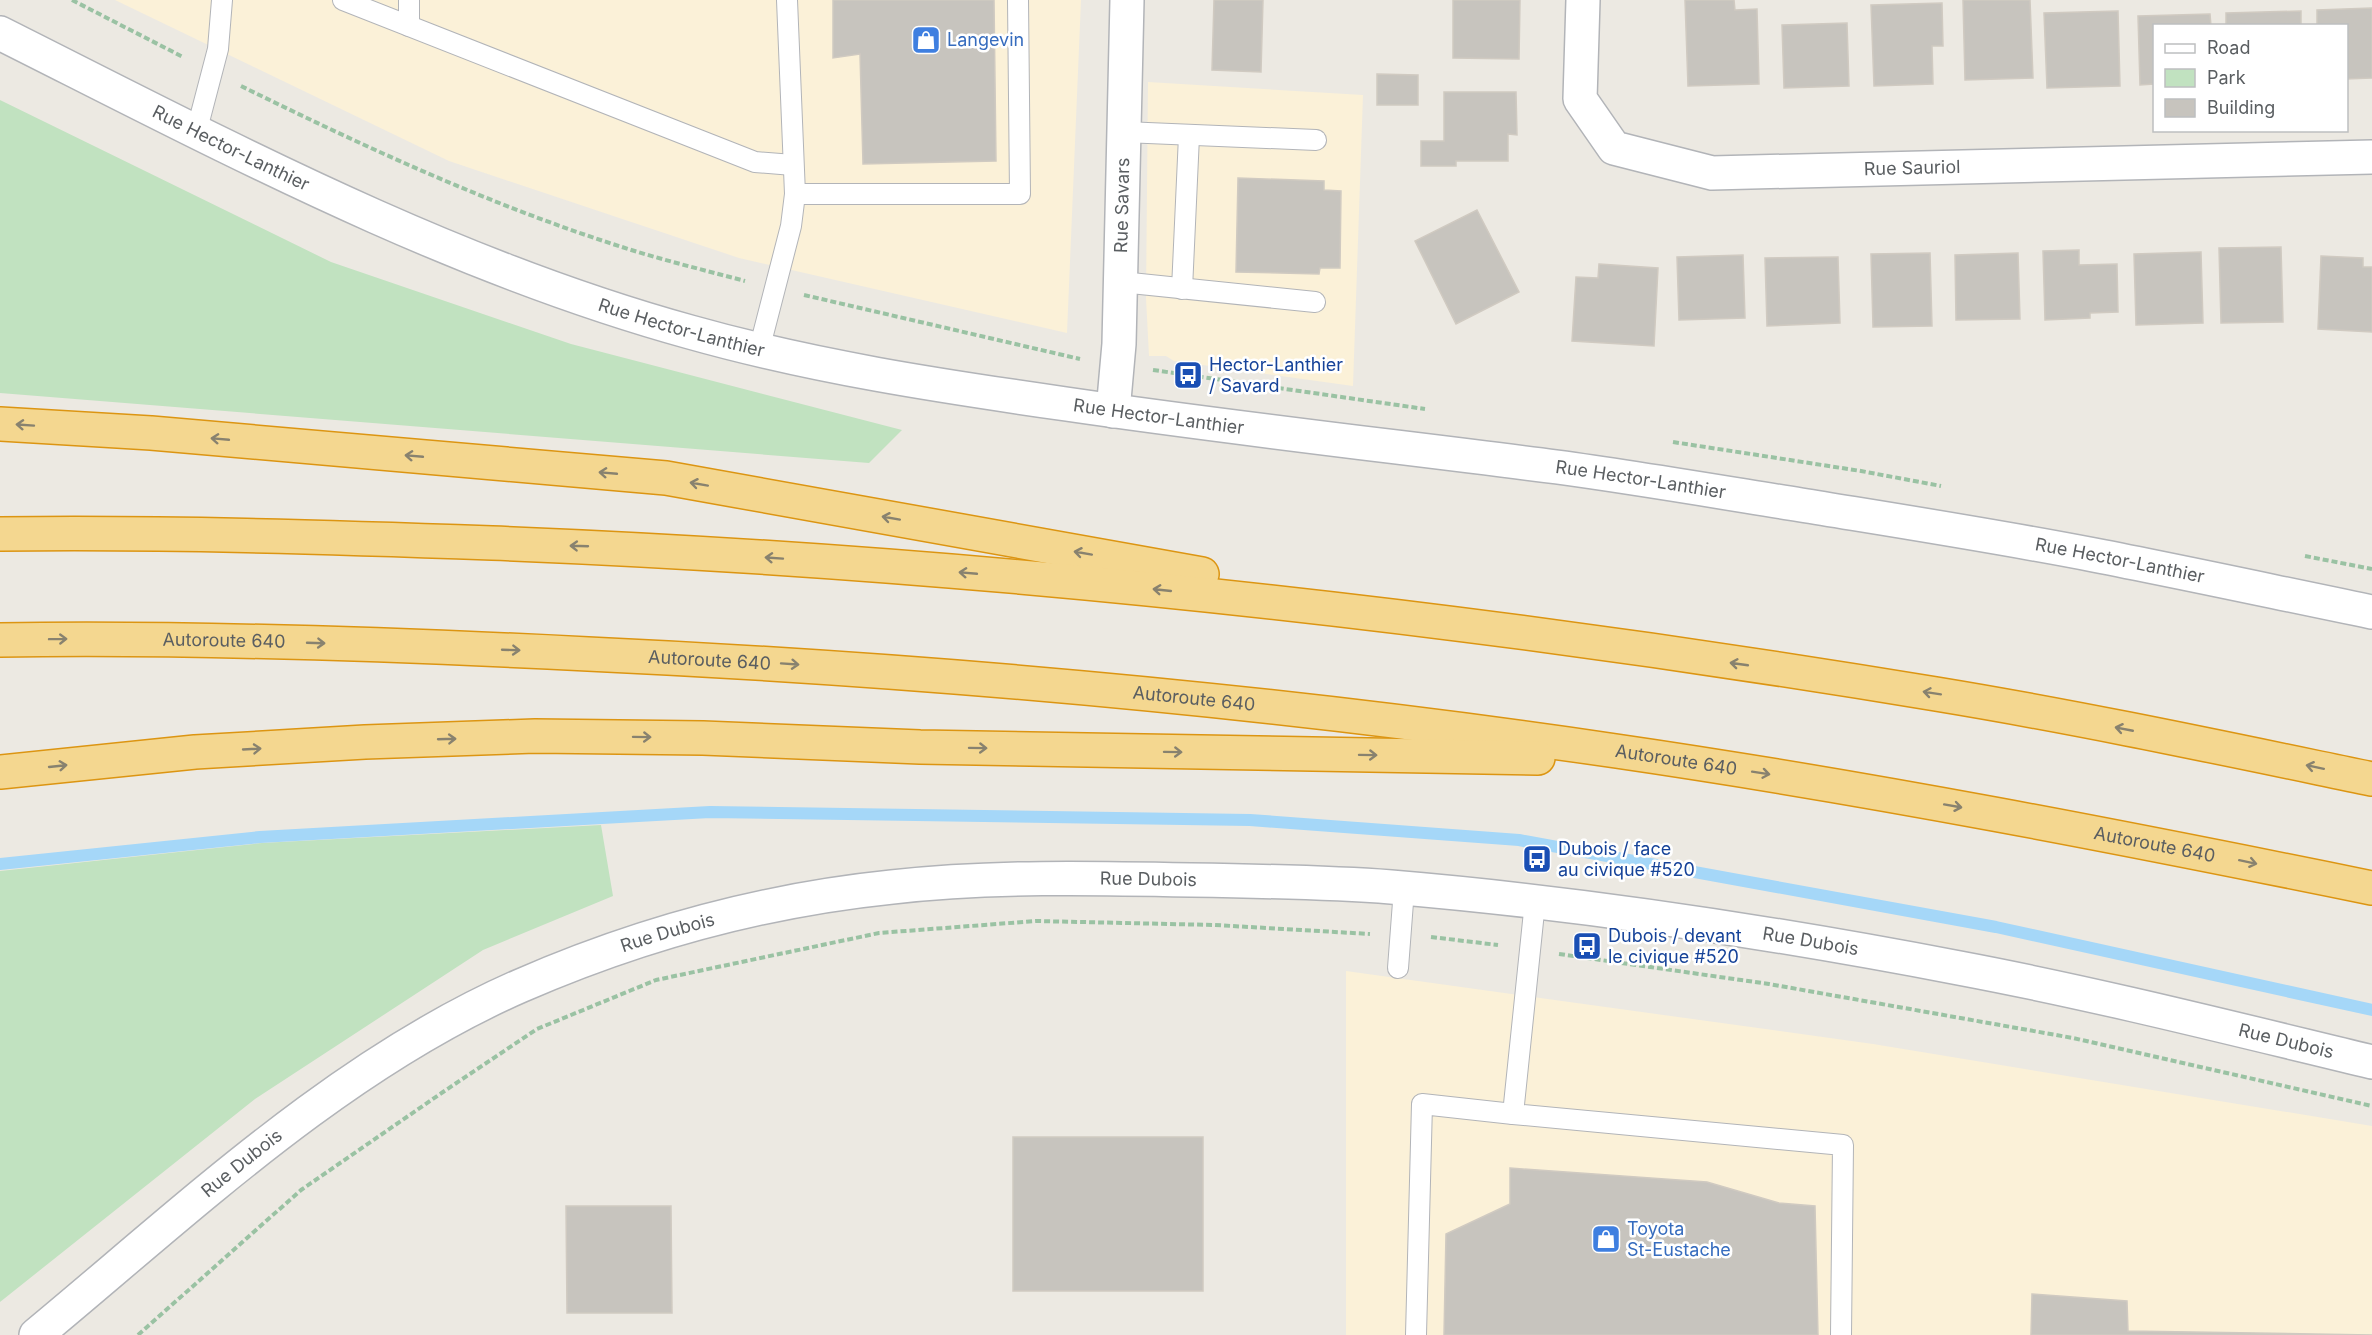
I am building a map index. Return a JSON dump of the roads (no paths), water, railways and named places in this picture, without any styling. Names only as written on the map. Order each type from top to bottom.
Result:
[{"type":"highway","points":[[0,424],[151,433],[666,478],[1513,630],[1940,694],[2372,779]]},
{"type":"highway","points":[[0,534],[359,538],[715,554],[1162,590],[1513,630]]},
{"type":"highway","name":"Autoroute 640","points":[[0,640],[199,640],[460,648],[756,662],[1132,692],[1451,728],[1682,761],[2053,824],[2372,888]]},
{"type":"highway","points":[[0,772],[195,752],[365,742],[536,736],[703,738],[920,747],[1682,761]]},
{"type":"street","name":"Rue Savars","points":[[1113,411],[1119,344],[1127,0]]},
{"type":"street","name":"Rue Sauriol","points":[[1583,0],[1581,99],[1614,148],[1712,173],[2372,157]]},
{"type":"street","name":"Rue Hector-Lanthier","points":[[0,33],[196,133],[359,211],[448,249],[591,301],[690,332],[759,350],[880,376],[1113,411],[1556,467],[1684,486],[2003,538],[2372,612]]},
{"type":"street","name":"Rue Dubois","points":[[36,1335],[236,1169],[331,1096],[368,1070],[447,1024],[517,987],[654,937],[775,906],[857,891],[941,883],[1083,877],[1294,882],[1404,889],[1607,910],[1826,943],[1961,968],[2096,997],[2372,1062]]},
{"type":"lane","points":[[196,133],[218,49],[222,0]]},
{"type":"lane","points":[[343,0],[755,162],[793,165]]},
{"type":"lane","points":[[409,0],[409,26]]},
{"type":"lane","points":[[759,350],[791,226],[795,194],[787,0]]},
{"type":"lane","points":[[795,194],[1020,194],[1018,0]]},
{"type":"lane","points":[[1124,132],[1316,141]]},
{"type":"lane","points":[[1182,289],[1189,136]]},
{"type":"lane","points":[[1121,282],[1315,302]]},
{"type":"lane","points":[[1398,968],[1404,889]]},
{"type":"lane","points":[[1513,1114],[1535,902]]},
{"type":"lane","points":[[1416,1335],[1422,1104],[1844,1145],[1841,1335]]},
{"type":"waterway","points":[[0,864],[260,837],[710,812],[1250,820],[1519,840],[1996,927],[2372,1010]]},
{"type":"place","name":"Langevin","points":[[926,40]]},
{"type":"place","name":"Hector-Lanthier / Savard","points":[[1188,375]]},
{"type":"place","name":"Dubois / face au civique #520","points":[[1537,859]]},
{"type":"place","name":"Dubois / devant le civique #520","points":[[1587,946]]},
{"type":"place","name":"Toyota St-Eustache","points":[[1606,1239]]}]
